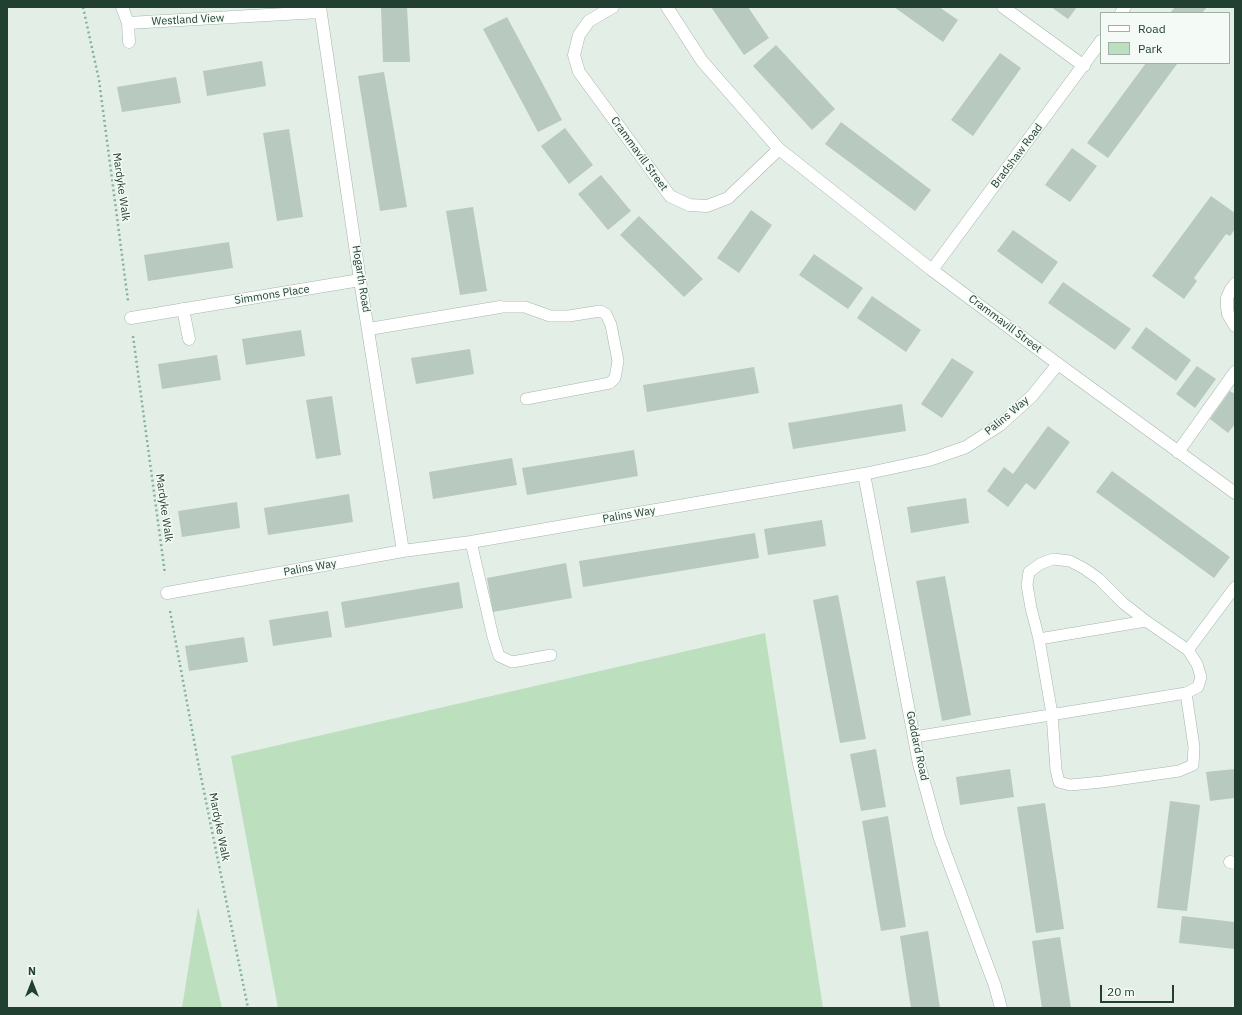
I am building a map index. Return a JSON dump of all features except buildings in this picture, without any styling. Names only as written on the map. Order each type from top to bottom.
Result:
[{"type":"street","points":[[122,7],[128,23],[129,42]]},
{"type":"street","name":"Crammavill Street","points":[[613,7],[589,22],[579,35],[574,56],[579,72],[670,196],[689,205],[707,206],[728,198],[779,149]]},
{"type":"street","name":"Crammavill Street","points":[[667,7],[702,61],[779,149],[932,270],[1235,493]]},
{"type":"street","points":[[1002,7],[1084,66]]},
{"type":"street","name":"Westland View","points":[[128,23],[320,10]]},
{"type":"street","name":"Hogarth Road","points":[[320,10],[360,280],[369,329],[403,551]]},
{"type":"street","name":"Bradshaw Road","points":[[932,270],[1100,42]]},
{"type":"street","name":"Simmons Place","points":[[130,318],[360,280]]},
{"type":"street","points":[[1235,284],[1227,298],[1227,307],[1228,314],[1235,326]]},
{"type":"street","points":[[369,329],[500,307]]},
{"type":"street","points":[[183,309],[189,339]]},
{"type":"street","name":"Palins Way","points":[[167,593],[403,551],[471,542],[864,474],[929,460],[966,447],[1004,422],[1032,396],[1058,364]]},
{"type":"street","points":[[1178,452],[1235,372]]},
{"type":"street","name":"Goddard Road","points":[[864,474],[919,764],[939,836],[995,986],[1000,1008]]},
{"type":"lane","points":[[500,307],[525,306],[550,316],[569,316],[600,311],[606,314],[611,324],[618,361],[615,378],[610,383],[526,399]]},
{"type":"lane","points":[[471,542],[493,637],[499,656],[512,662],[550,655]]},
{"type":"lane","points":[[914,736],[1052,714],[1186,693],[1198,687],[1201,677],[1197,664],[1188,650],[1123,603],[1099,579],[1085,569],[1070,561],[1053,559],[1040,564],[1028,572],[1028,585],[1031,608],[1039,639],[1052,714],[1056,770],[1059,782],[1070,785],[1102,782],[1179,771],[1193,765],[1194,747],[1186,693]]},
{"type":"lane","points":[[1188,650],[1235,587]]},
{"type":"lane","points":[[1039,639],[1146,621]]},
{"type":"path","name":"Mardyke Walk","points":[[83,7],[99,80],[167,593],[199,767],[248,1008]]},
{"type":"green space","points":[[765,633],[823,1008],[278,1008],[231,756]]},
{"type":"green space","points":[[198,907],[222,1008],[182,1008]]}]
